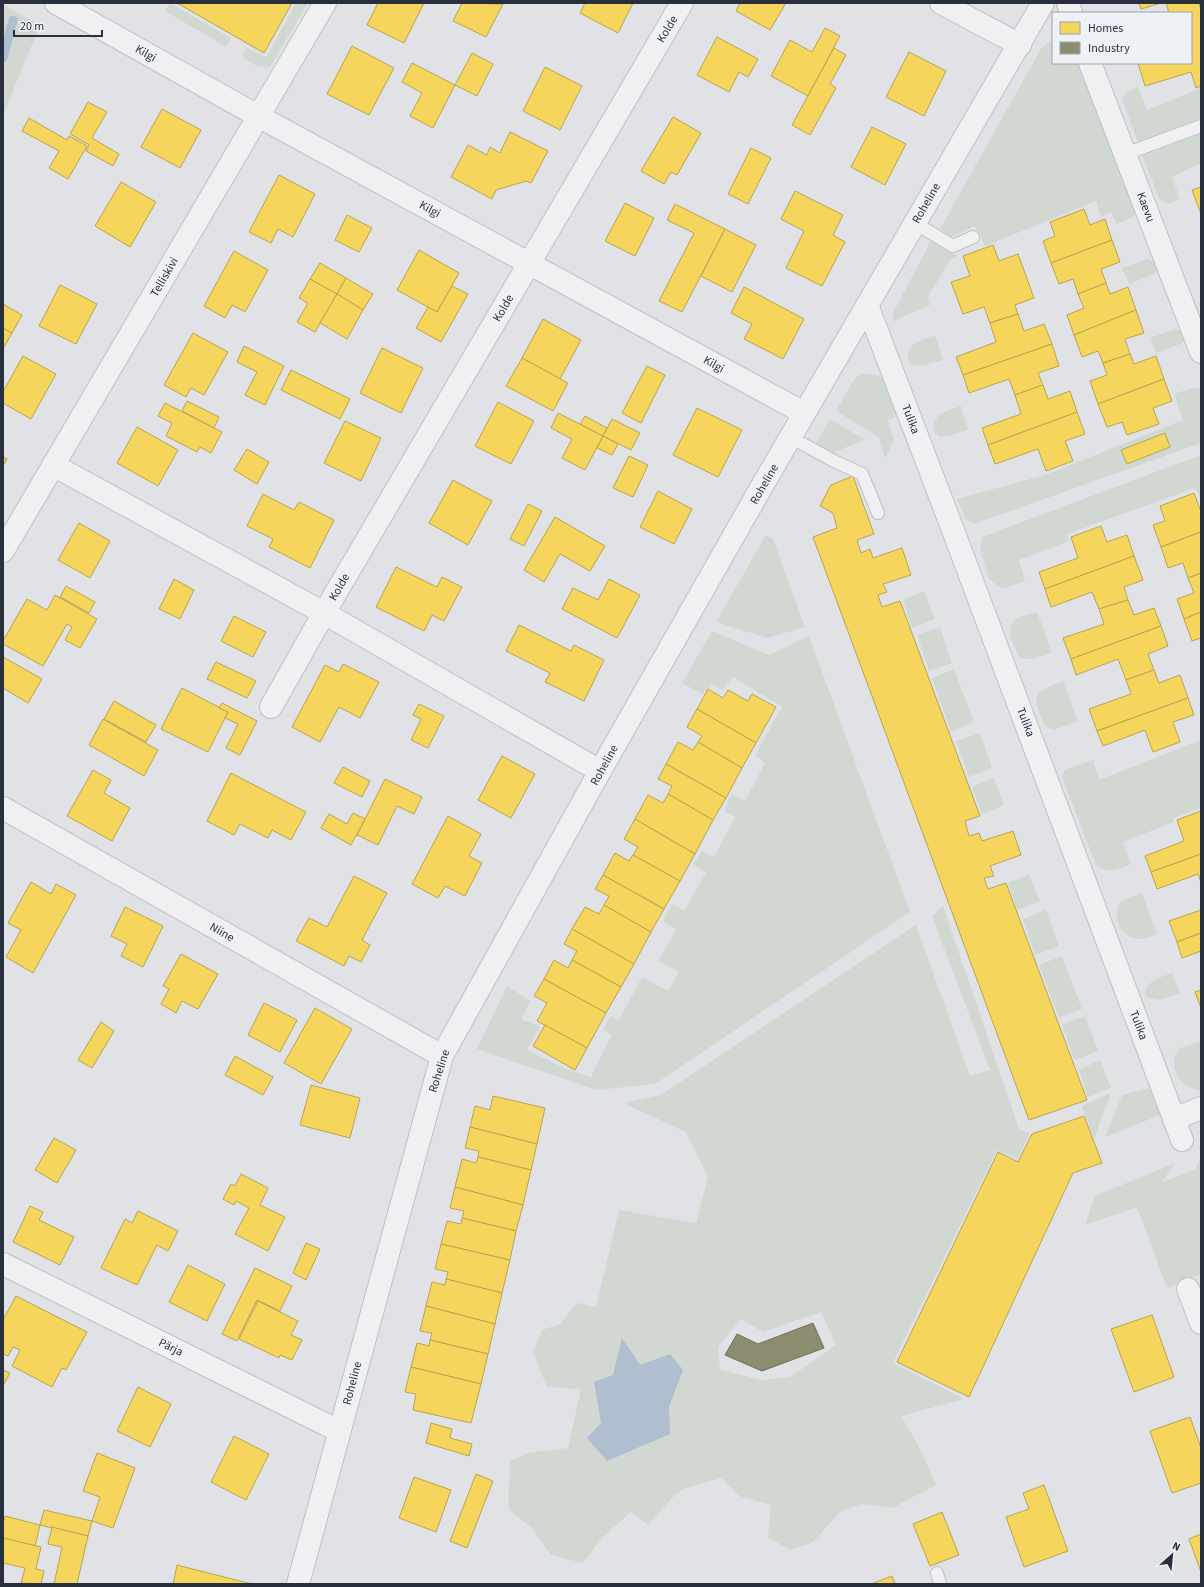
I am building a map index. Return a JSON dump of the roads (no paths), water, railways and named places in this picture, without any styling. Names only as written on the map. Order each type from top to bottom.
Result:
[{"type":"street","name":"Kilgi","points":[[56,3],[258,116],[804,413]]},
{"type":"street","name":"Telliskivi","points":[[3,551],[325,3]]},
{"type":"street","name":"Kolde","points":[[271,707],[324,613],[682,3]]},
{"type":"street","points":[[941,3],[1020,44]]},
{"type":"street","name":"Roheline","points":[[298,1584],[442,1056],[600,771],[790,437],[1043,3]]},
{"type":"street","name":"Kaevu","points":[[1090,64],[1201,352]]},
{"type":"street","name":"Tulika","points":[[867,305],[1182,1140]]},
{"type":"street","name":"Kolde","points":[[53,465],[324,613],[600,771]]},
{"type":"street","name":"Niine","points":[[3,808],[442,1056]]},
{"type":"street","points":[[1174,1119],[1201,1108]]},
{"type":"street","name":"Pärja","points":[[3,1264],[339,1431]]},
{"type":"street","points":[[1188,1289],[1201,1323]]},
{"type":"lane","points":[[1125,154],[1201,126]]},
{"type":"lane","points":[[915,223],[953,246],[973,237]]},
{"type":"lane","points":[[790,437],[834,461],[862,474],[878,513]]},
{"type":"water","points":[[622,1338],[640,1365],[670,1354],[683,1370],[669,1407],[670,1434],[607,1461],[587,1438],[601,1423],[594,1382],[613,1375]]},
{"type":"waterway","points":[[3,58],[13,20]]}]
